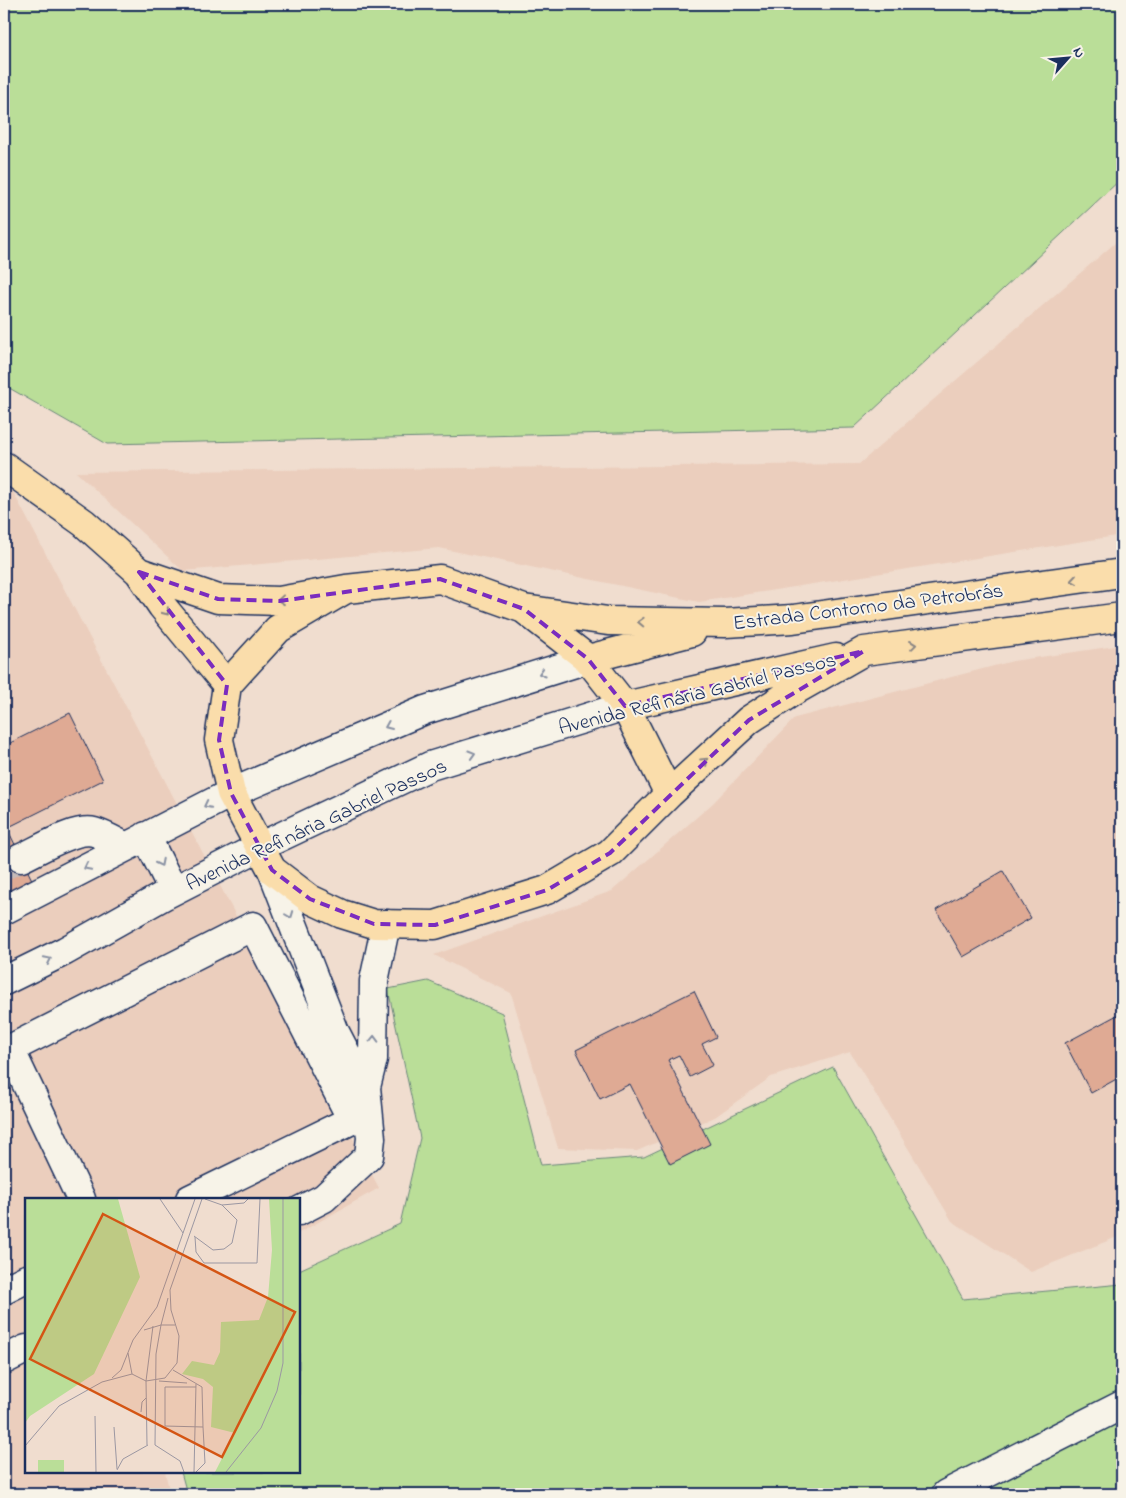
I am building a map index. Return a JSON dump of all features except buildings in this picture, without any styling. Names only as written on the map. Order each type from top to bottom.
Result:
[{"type":"main road","name":"Estrada Contorno da Petrobrás","points":[[4,466],[84,523],[139,572],[162,606],[226,686]]},
{"type":"main road","name":"Estrada Contorno da Petrobrás","points":[[139,572],[218,599],[279,601],[346,589],[440,579],[524,609],[608,621],[725,623],[793,620],[1122,573]]},
{"type":"main road","name":"Estrada Contorno da Petrobrás","points":[[346,589],[278,629],[226,686],[219,740],[231,793],[265,859],[310,899],[342,914],[374,924],[435,925],[547,890],[610,853],[669,794],[749,720],[792,692],[864,651],[1122,617]]},
{"type":"main road","name":"Estrada Contorno da Petrobrás","points":[[524,609],[588,659],[626,706],[669,794]]},
{"type":"main road","points":[[588,659],[725,623]]},
{"type":"main road","name":"Avenida Refinária Gabriel Passos","points":[[626,706],[864,651]]},
{"type":"lane","points":[[4,910],[231,793],[425,710],[588,659]]},
{"type":"lane","name":"Avenida Refinária Gabriel Passos","points":[[4,981],[65,951],[173,890],[265,859],[430,766],[626,706]]},
{"type":"lane","points":[[21,858],[69,835],[86,831],[136,842]]},
{"type":"lane","name":"Avenida Refinária Gabriel Passos","points":[[136,842],[173,890]]},
{"type":"lane","points":[[265,859],[348,1057],[371,1138],[369,1156],[324,1198],[300,1210]]},
{"type":"lane","points":[[192,1198],[363,1106],[373,1059],[374,981],[386,924]]},
{"type":"lane","points":[[81,1198],[10,1049],[253,926],[363,1106]]},
{"type":"lane","points":[[4,1290],[25,1280]]},
{"type":"lane","points":[[4,1360],[25,1350]]},
{"type":"lane","points":[[946,1494],[1122,1405]]},
{"type":"highlighted area","points":[[139,572],[218,599],[279,601],[440,579],[524,609],[588,659],[625,706],[864,651],[749,720],[610,853],[547,890],[435,925],[374,924],[310,899],[272,870],[231,793],[219,740],[227,685]]},
{"type":"shaded area","points":[[1122,237],[1122,535],[699,602],[439,548],[183,571],[76,472],[859,464]]},
{"type":"shaded area","points":[[4,482],[9,484],[379,1188],[300,1232],[300,1198],[25,1198],[25,1473],[165,1473],[170,1493],[4,1490]]},
{"type":"shaded area","points":[[1122,645],[1122,1235],[1031,1272],[952,1221],[850,1052],[771,1077],[715,1117],[637,1151],[558,1148],[511,993],[434,955],[612,891],[713,803],[795,718],[1013,661]]},
{"type":"green space","points":[[4,4],[1122,4],[1122,178],[854,428],[107,444],[4,385]]},
{"type":"green space","points":[[428,981],[502,1013],[541,1165],[644,1157],[833,1067],[963,1299],[1122,1284],[1122,1494],[187,1494],[181,1473],[300,1473],[300,1270],[400,1224],[420,1138],[388,989]]},
{"type":"tunnel","points":[[4,866],[21,858]]}]
